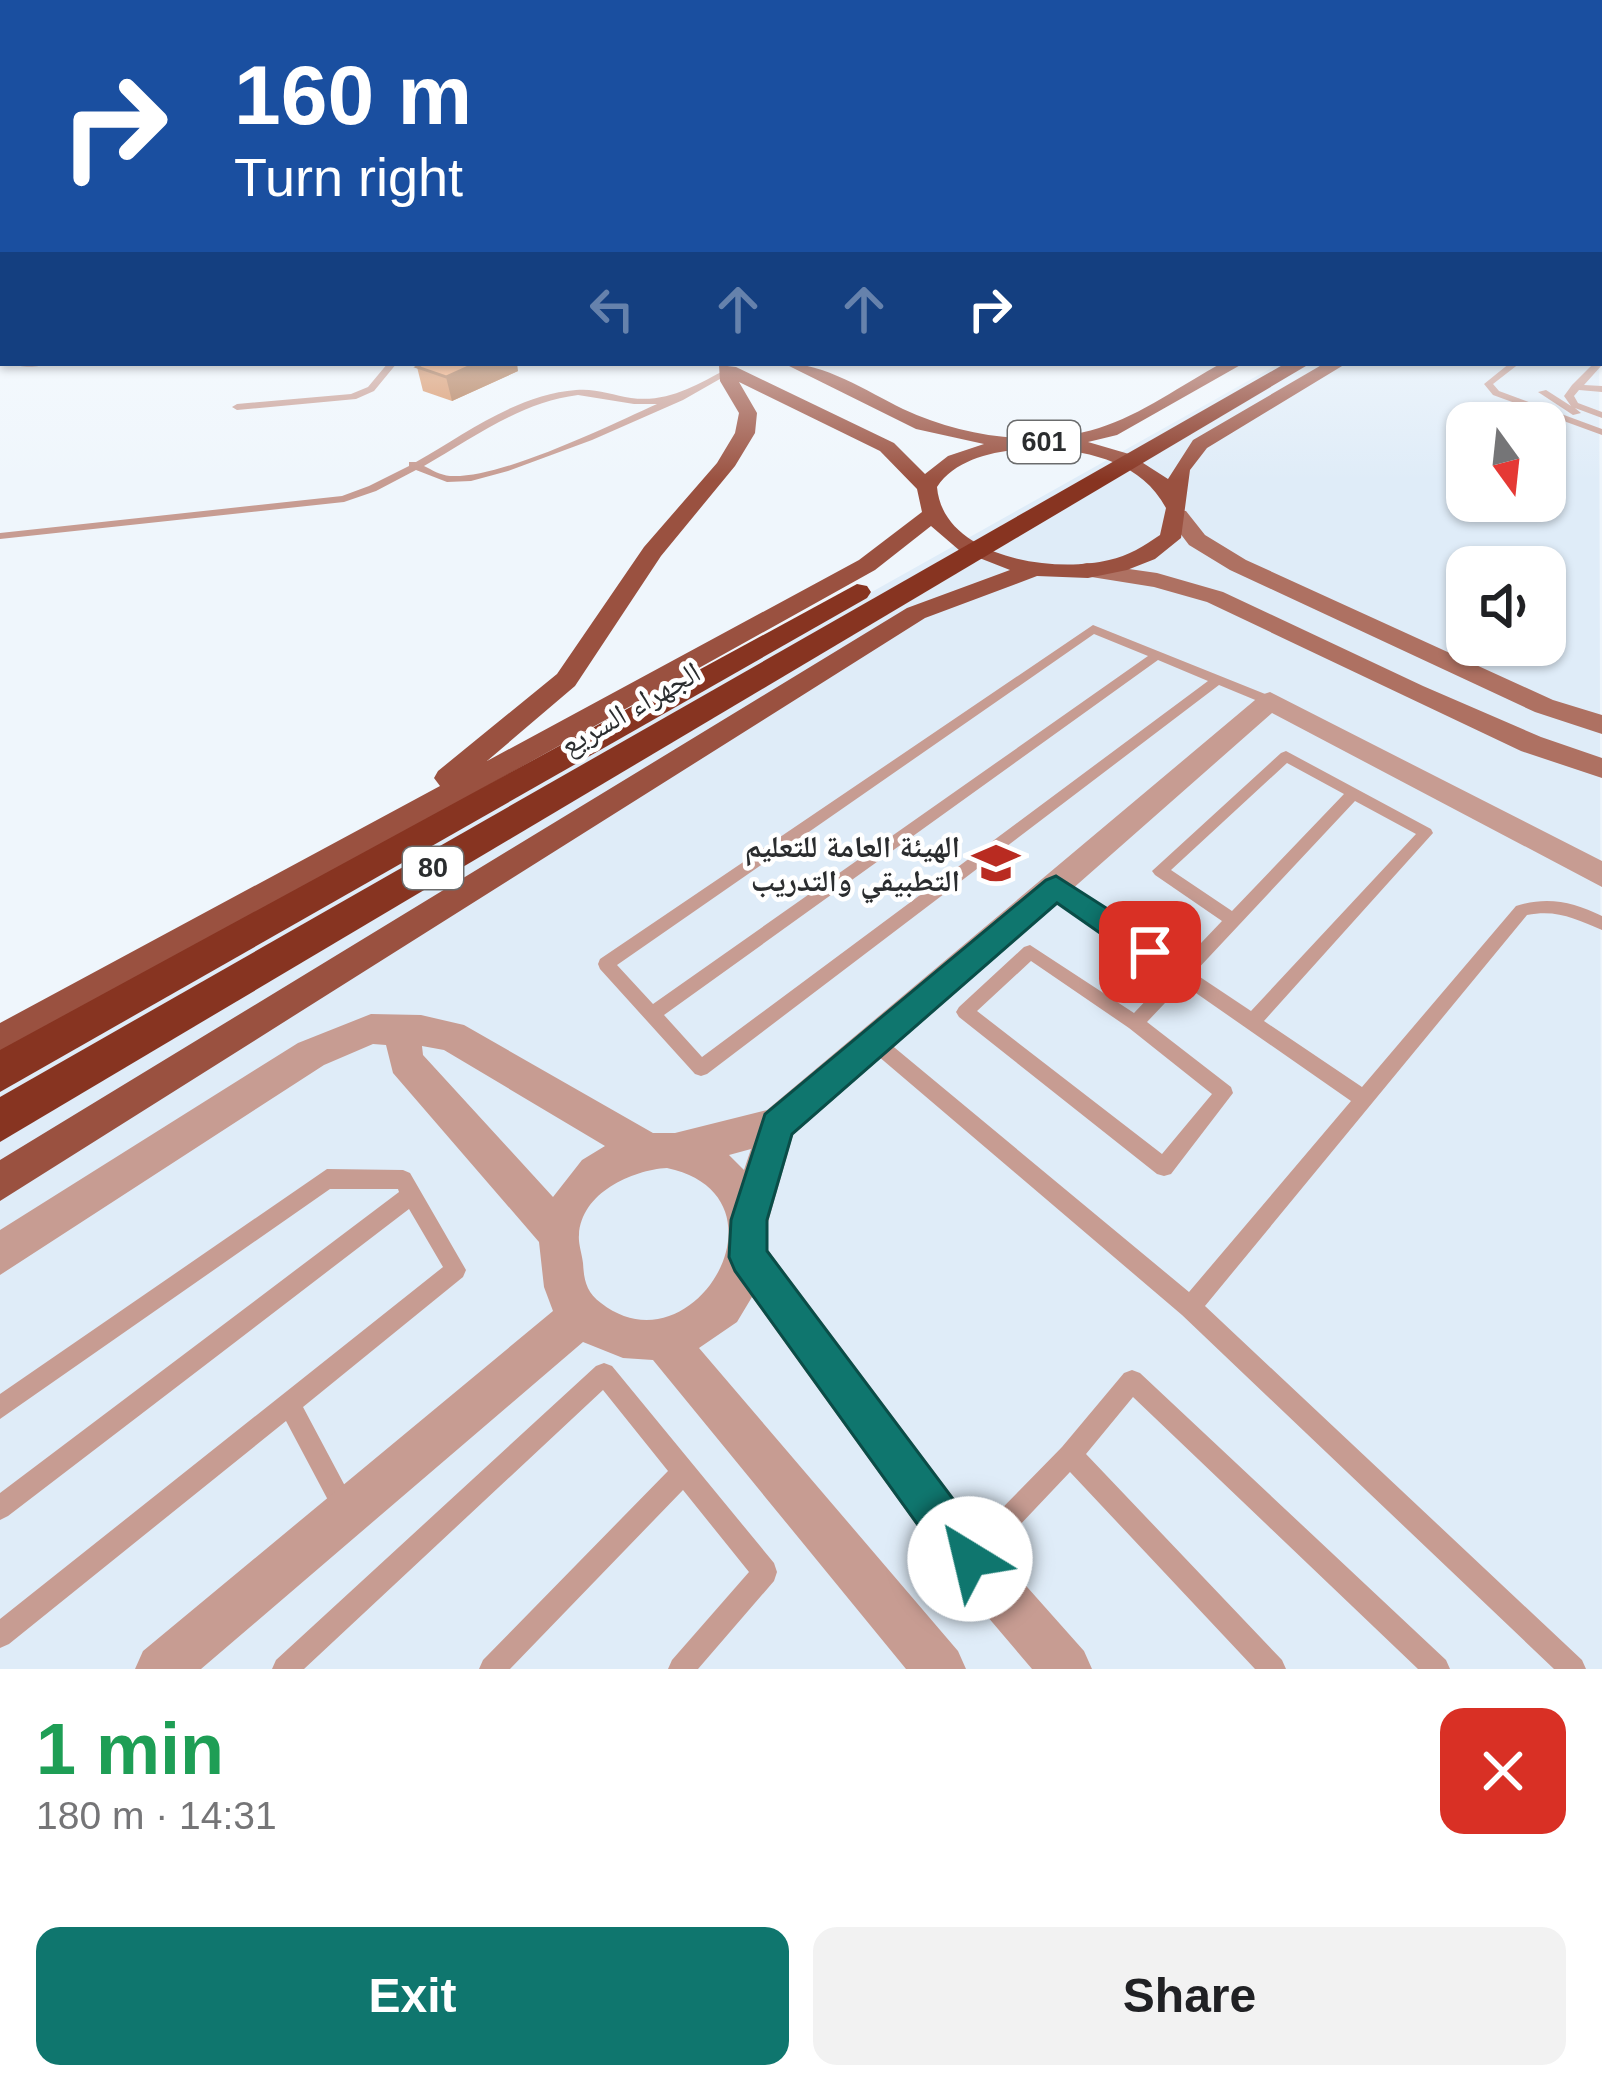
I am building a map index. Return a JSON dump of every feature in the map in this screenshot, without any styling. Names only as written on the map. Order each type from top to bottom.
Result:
[{"type":"highway","name":"الجهراء السريع","points":[[0,1072],[1258,366]]},
{"type":"highway","name":"الجهراء السريع","points":[[0,1121],[1295,366]]},
{"type":"main road","name":"601","points":[[798,366],[946,432],[1006,443],[1059,443],[1102,451],[1139,466],[1176,508]]},
{"type":"main road","points":[[1059,443],[1110,431],[1229,366]]},
{"type":"main road","points":[[723,367],[887,448],[971,548],[1038,568],[1087,570],[1129,563],[1160,548],[1170,538],[1180,470],[1200,444],[1333,366]]},
{"type":"main road","points":[[392,826],[550,695],[581,663],[644,564],[740,444],[748,413],[723,367]]},
{"type":"main road","points":[[853,430],[872,432],[889,424],[866,400]]},
{"type":"main road","name":"601","points":[[931,502],[933,478],[953,459],[1006,443]]},
{"type":"main road","name":"الجهراء السريع","points":[[0,1041],[868,565],[931,502]]},
{"type":"main road","points":[[0,1182],[916,613],[951,596],[1038,568]]},
{"type":"street","points":[[1176,508],[1197,540],[1216,553],[1508,690],[1602,725]]},
{"type":"street","points":[[1087,570],[1157,580],[1215,597],[1478,720],[1602,768]]},
{"type":"street","points":[[1478,720],[1508,690]]},
{"type":"street","points":[[777,1125],[732,1294],[702,1324],[664,1340],[618,1338],[581,1316],[560,1279],[558,1236],[575,1195],[607,1165],[777,1125],[877,1044],[1270,701],[1602,875]]},
{"type":"street","points":[[0,1255],[311,1054],[371,1029],[451,1036],[663,1149],[712,1162],[736,1186],[748,1239],[970,1559],[1066,1669]]},
{"type":"street","points":[[404,1032],[406,1062],[434,1087],[558,1236]]},
{"type":"street","points":[[161,1669],[581,1316]]},
{"type":"street","points":[[664,1340],[940,1669]]},
{"type":"lane","points":[[237,407],[353,397],[371,389],[390,366]]},
{"type":"lane","points":[[1512,366],[1488,384],[1512,402]]},
{"type":"lane","points":[[1596,366],[1569,395],[1571,402],[1602,418]]},
{"type":"lane","points":[[413,464],[445,479],[494,473],[680,398],[723,367]]},
{"type":"lane","points":[[1585,375],[1602,386]]},
{"type":"lane","points":[[1539,402],[1557,379]]},
{"type":"lane","points":[[1576,387],[1602,386]]},
{"type":"lane","points":[[0,536],[344,499],[372,491],[449,443],[554,397],[590,392],[629,401],[680,398]]},
{"type":"lane","points":[[1543,392],[1567,409],[1602,418]]},
{"type":"lane","points":[[1566,420],[1602,432]]},
{"type":"lane","points":[[1218,680],[701,1068],[606,964],[1093,629],[1270,701]]},
{"type":"lane","points":[[652,1014],[1157,655]]},
{"type":"lane","points":[[1233,920],[1160,871],[1286,756],[1426,833],[1252,1022]]},
{"type":"lane","points":[[1135,1023],[1354,793]]},
{"type":"lane","points":[[1056,887],[1361,1097]]},
{"type":"lane","points":[[1190,1306],[1522,910],[1544,903],[1576,910],[1602,924]]},
{"type":"lane","points":[[1030,952],[1135,1023],[1224,1094],[1164,1167],[965,1012],[1030,952]]},
{"type":"lane","points":[[877,1044],[1190,1306],[1573,1669]]},
{"type":"lane","points":[[0,1408],[327,1179],[403,1180],[456,1270],[0,1635]]},
{"type":"lane","points":[[0,1508],[412,1195]]},
{"type":"lane","points":[[285,1669],[604,1374],[765,1572],[681,1669]]},
{"type":"lane","points":[[970,1559],[1070,1455],[1132,1381],[1437,1669]]},
{"type":"lane","points":[[289,1404],[346,1511]]},
{"type":"lane","points":[[1070,1455],[1273,1669]]},
{"type":"lane","points":[[492,1669],[684,1472]]},
{"type":"shaded area","name":"الهيئة العامة للتعليم التطبيقي والتدريب","points":[[1275,366],[1599,366],[1602,1669],[0,1669],[0,1081]]},
{"type":"building","points":[[419,366],[470,366],[446,377]]},
{"type":"place","name":"الهيئة العامة للتعليم التطبيقي والتدريب","points":[[996,863]]},
{"type":"route","points":[[970,1559],[748,1257],[749,1220],[758,1188],[777,1125],[1056,887],[1150,952]]}]
